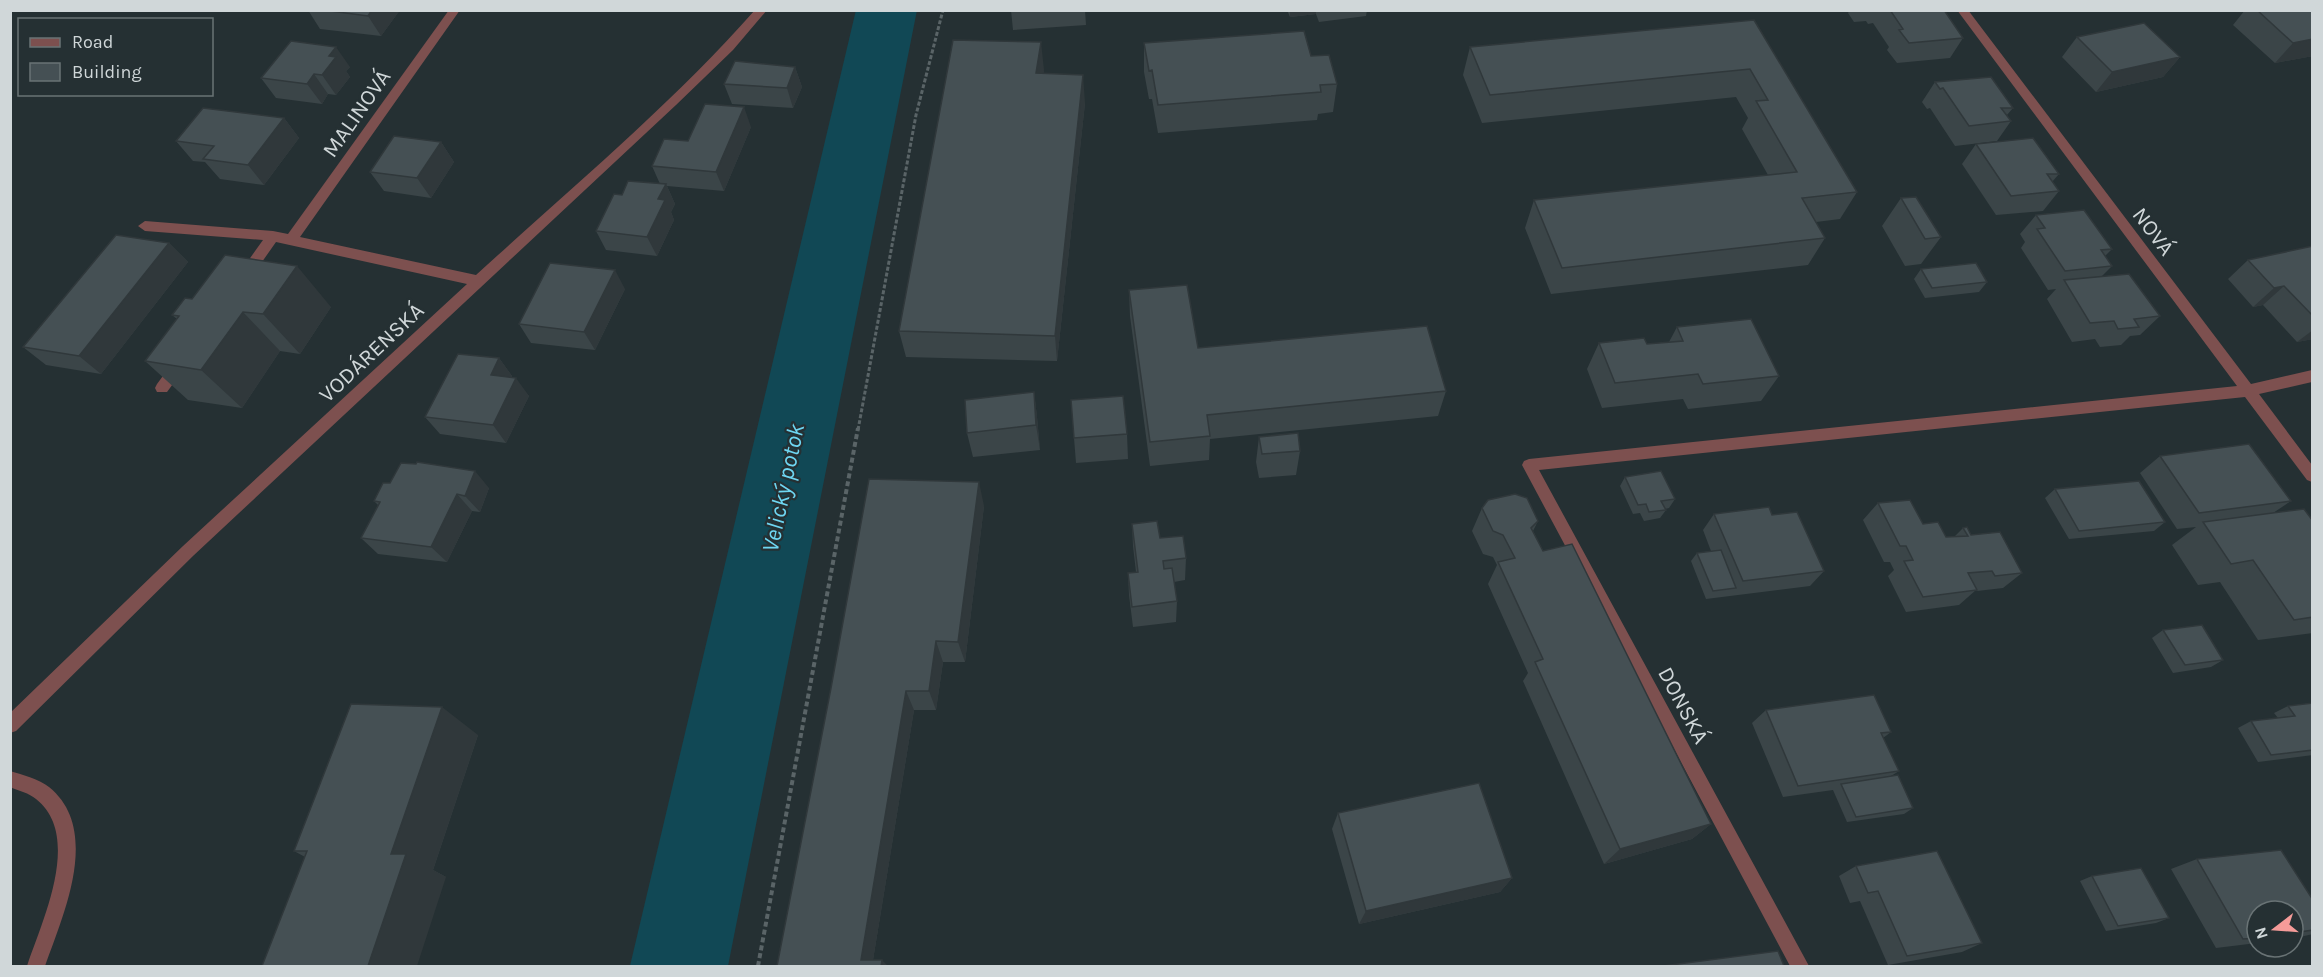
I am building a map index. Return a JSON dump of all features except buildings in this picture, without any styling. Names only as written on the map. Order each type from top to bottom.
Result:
[{"type":"street","name":"MALINOVÁ","points":[[292,239],[454,10]]},
{"type":"street","name":"VODÁRENSKÁ","points":[[10,725],[188,551],[672,102],[729,47],[762,10]]},
{"type":"street","name":"NOVÁ","points":[[1962,10],[2313,476]]},
{"type":"street","points":[[145,226],[292,239],[478,281]]},
{"type":"street","points":[[238,284],[273,237]]},
{"type":"street","points":[[162,388],[190,350]]},
{"type":"street","points":[[2248,391],[2313,376]]},
{"type":"street","name":"DONSKÁ","points":[[1800,966],[1529,465],[2248,391]]},
{"type":"street","points":[[10,779],[42,792],[56,806],[65,825],[69,846],[67,868],[36,966]]},
{"type":"path","points":[[758,966],[916,115],[943,10]]},
{"type":"waterway","name":"Velický potok","points":[[679,966],[887,10]]}]
